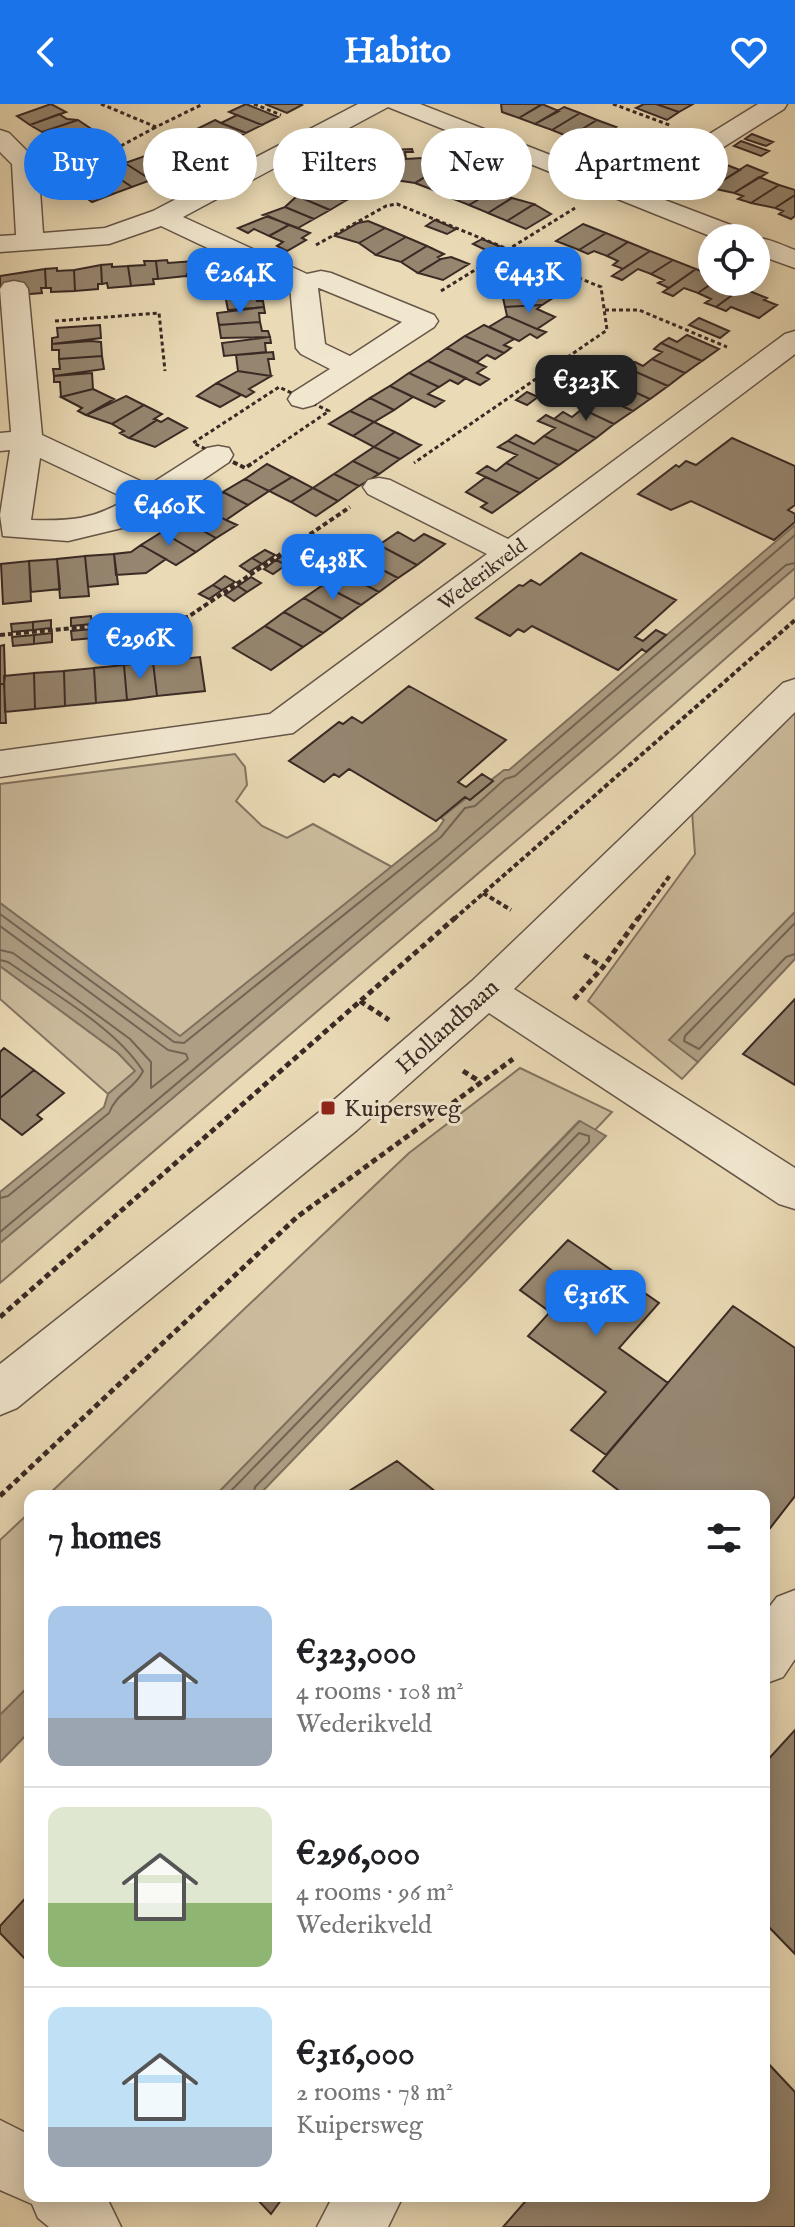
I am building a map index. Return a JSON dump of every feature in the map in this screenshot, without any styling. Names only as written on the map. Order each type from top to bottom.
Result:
[{"type":"street","points":[[0,244],[109,236],[162,217],[377,104]]},
{"type":"street","points":[[398,104],[548,163]]},
{"type":"street","points":[[728,133],[775,104]]},
{"type":"street","points":[[0,138],[24,161]]},
{"type":"street","points":[[27,200],[30,242]]},
{"type":"street","points":[[642,200],[703,224]]},
{"type":"street","points":[[162,217],[304,283],[321,279],[424,321],[303,399]]},
{"type":"street","points":[[770,250],[795,260]]},
{"type":"street","points":[[304,283],[311,348],[351,368]]},
{"type":"street","points":[[14,289],[17,324],[14,529],[68,531],[115,520],[153,499],[218,455]]},
{"type":"street","name":"Wederikveld","points":[[0,764],[280,725],[795,340]]},
{"type":"street","points":[[14,441],[153,499]]},
{"type":"street","points":[[379,487],[511,553]]},
{"type":"street","name":"Hollandbaan","points":[[0,1393],[342,1118],[486,992],[795,691]]},
{"type":"street","points":[[486,992],[547,1028],[795,1191]]},
{"type":"street","points":[[770,1650],[795,1615]]},
{"type":"street","points":[[0,2151],[24,2169]]},
{"type":"street","points":[[68,2202],[77,2209],[89,2227]]},
{"type":"street","points":[[349,2227],[368,2202]]},
{"type":"path","points":[[101,104],[156,127]]},
{"type":"path","points":[[127,143],[203,104]]},
{"type":"path","points":[[613,104],[677,128]]},
{"type":"path","points":[[407,314],[510,248],[602,200]]},
{"type":"path","points":[[0,635],[188,617],[607,330],[601,287],[397,204],[386,206],[273,269]]},
{"type":"path","points":[[605,310],[639,310],[765,363]]},
{"type":"path","points":[[17,324],[159,313],[165,371]]},
{"type":"path","points":[[279,387],[303,399],[329,411],[245,468],[193,443],[279,387]]},
{"type":"path","points":[[0,1317],[795,620]]},
{"type":"shaded area","points":[[795,568],[795,597],[614,757],[0,1283],[0,1243],[444,870]]},
{"type":"shaded area","points":[[795,710],[795,912],[670,1040],[698,1062],[682,1079],[588,1001],[695,854],[692,811]]},
{"type":"shaded area","points":[[235,754],[245,767],[247,785],[236,801],[262,826],[287,838],[313,824],[392,867],[180,1037],[0,903],[0,784]]},
{"type":"shaded area","points":[[0,966],[118,1053],[136,1071],[108,1094],[0,999]]},
{"type":"shaded area","points":[[520,1068],[612,1112],[595,1130],[579,1121],[221,1490],[53,1490],[409,1153]]},
{"type":"shaded area","points":[[24,1518],[24,1691],[0,1715],[0,1540]]},
{"type":"water","points":[[795,525],[795,568],[444,870],[0,1243],[0,1192],[104,1107],[108,1094],[135,1071],[118,1053],[0,966],[0,903],[180,1036],[437,830],[444,820],[441,818],[504,770],[509,770]]},
{"type":"water","points":[[795,912],[795,959],[698,1062],[669,1040]]},
{"type":"water","points":[[580,1121],[606,1136],[264,1490],[221,1490]]},
{"type":"water","points":[[24,1691],[24,1737],[0,1762],[0,1715]]},
{"type":"building","points":[[51,104],[66,112],[30,125],[17,116]]},
{"type":"building","points":[[246,104],[278,117],[262,125],[229,112]]},
{"type":"building","points":[[265,104],[300,104],[302,105],[287,113]]},
{"type":"building","points":[[501,104],[543,104],[519,118],[502,112]]},
{"type":"building","points":[[542,104],[559,111],[535,124],[519,118]]},
{"type":"building","points":[[656,104],[679,112],[667,120],[636,108]]},
{"type":"building","points":[[656,104],[693,104],[679,112]]},
{"type":"building","points":[[564,107],[580,113],[555,128],[535,124]]},
{"type":"building","points":[[580,113],[597,120],[584,128],[555,128]]},
{"type":"building","points":[[59,114],[78,120],[54,128],[30,125]]},
{"type":"building","points":[[237,115],[262,125],[234,128],[221,123]]},
{"type":"building","points":[[78,120],[90,128],[54,128]]},
{"type":"building","points":[[215,120],[234,128],[199,128]]},
{"type":"building","points":[[597,120],[616,127],[614,128],[584,128]]},
{"type":"building","points":[[752,134],[773,142],[766,146],[745,139]]},
{"type":"building","points":[[741,141],[769,151],[761,156],[734,146]]},
{"type":"building","points":[[405,152],[406,159],[421,158],[421,179],[415,183],[405,182]]},
{"type":"building","points":[[143,157],[143,175],[127,164]]},
{"type":"building","points":[[127,164],[143,175],[143,183],[132,187],[127,184]]},
{"type":"building","points":[[728,165],[740,170],[728,177]]},
{"type":"building","points":[[747,165],[767,173],[734,193],[728,192],[728,177]]},
{"type":"building","points":[[759,177],[779,185],[751,203],[738,199],[743,196],[734,193]]},
{"type":"building","points":[[779,185],[795,190],[795,195],[775,208],[751,203]]},
{"type":"building","points":[[795,195],[795,216],[791,219],[779,214],[783,211],[775,208]]},
{"type":"building","points":[[293,200],[306,200],[330,210],[314,219],[285,207]]},
{"type":"building","points":[[306,200],[345,201],[330,210]]},
{"type":"building","points":[[456,200],[478,200],[469,205]]},
{"type":"building","points":[[478,200],[509,200],[488,213],[469,205]]},
{"type":"building","points":[[509,200],[534,204],[507,221],[488,213]]},
{"type":"building","points":[[534,204],[551,214],[526,229],[507,221]]},
{"type":"building","points":[[285,207],[314,219],[298,228],[263,215]]},
{"type":"building","points":[[268,216],[289,225],[269,236],[254,229],[248,233],[238,228]]},
{"type":"building","points":[[435,220],[456,229],[447,234],[426,226]]},
{"type":"building","points":[[368,221],[385,228],[359,243],[335,236],[358,223]]},
{"type":"building","points":[[583,224],[606,233],[579,250],[556,241]]},
{"type":"building","points":[[289,225],[310,233],[302,238],[306,240],[287,251],[277,246],[283,242],[269,236]]},
{"type":"building","points":[[385,228],[406,237],[376,255],[359,243]]},
{"type":"building","points":[[606,233],[628,242],[607,256],[579,250]]},
{"type":"building","points":[[406,237],[427,246],[401,262],[376,255]]},
{"type":"building","points":[[482,239],[499,246],[490,252],[473,244]]},
{"type":"building","points":[[628,242],[650,251],[623,269],[613,265],[618,261],[607,256]]},
{"type":"building","points":[[427,246],[444,254],[438,257],[441,259],[418,273],[401,262]]},
{"type":"building","points":[[650,251],[673,260],[651,274],[638,269],[622,280],[612,276]]},
{"type":"building","points":[[451,257],[469,264],[443,280],[418,273],[441,259]]},
{"type":"building","points":[[167,260],[168,263],[196,261],[186,276],[158,279],[156,261]]},
{"type":"building","points":[[673,260],[696,269],[669,288],[658,283],[664,280],[651,274]]},
{"type":"building","points":[[144,261],[156,261],[158,279],[153,279],[154,284],[131,286],[128,266],[145,265]]},
{"type":"building","points":[[196,261],[229,272],[205,286],[186,276]]},
{"type":"building","points":[[112,264],[112,267],[128,266],[131,286],[108,288],[107,283],[102,284],[101,265]]},
{"type":"building","points":[[101,265],[102,284],[98,284],[98,289],[75,291],[74,270]]},
{"type":"building","points":[[57,268],[57,271],[74,270],[75,291],[51,292],[51,288],[46,288],[45,269]]},
{"type":"building","points":[[45,269],[46,288],[41,288],[42,293],[18,295],[17,289],[0,291],[0,276]]},
{"type":"building","points":[[698,270],[698,293],[684,288],[673,296],[663,292]]},
{"type":"building","points":[[229,272],[238,276],[234,278],[254,287],[225,295],[205,286]]},
{"type":"building","points":[[527,272],[538,277],[503,298],[480,288],[504,274],[516,279]]},
{"type":"building","points":[[527,284],[556,296],[542,305],[505,307],[503,298]]},
{"type":"building","points":[[254,287],[257,301],[263,301],[264,307],[228,310],[225,295]]},
{"type":"building","points":[[704,296],[731,296],[716,307],[705,303],[711,299]]},
{"type":"building","points":[[731,296],[762,296],[767,298],[764,300],[777,305],[759,318],[731,307],[726,311],[716,307]]},
{"type":"building","points":[[542,305],[537,309],[555,317],[537,329],[507,316],[505,307]]},
{"type":"building","points":[[264,307],[265,313],[259,313],[260,322],[219,325],[217,313]]},
{"type":"building","points":[[507,316],[546,332],[537,338],[530,334],[519,341],[489,327]]},
{"type":"building","points":[[699,318],[729,331],[720,338],[689,325]]},
{"type":"building","points":[[260,322],[262,331],[268,331],[270,337],[221,338],[219,325]]},
{"type":"building","points":[[100,325],[101,338],[52,344],[52,338],[58,337],[57,328]]},
{"type":"building","points":[[484,325],[514,339],[504,345],[511,348],[504,353],[465,336]]},
{"type":"building","points":[[687,335],[719,349],[702,361],[661,343],[669,338],[677,342]]},
{"type":"building","points":[[465,336],[504,353],[495,359],[487,355],[477,362],[447,348]]},
{"type":"building","points":[[270,337],[271,343],[265,343],[266,352],[224,356],[222,343]]},
{"type":"building","points":[[101,342],[102,356],[59,359],[59,350],[52,350],[52,344]]},
{"type":"building","points":[[661,343],[702,361],[685,373],[652,359],[662,352],[654,349]]},
{"type":"building","points":[[447,348],[486,367],[477,373],[489,379],[480,385],[428,361]]},
{"type":"building","points":[[273,352],[274,359],[268,359],[271,376],[238,371],[236,355]]},
{"type":"building","points":[[102,356],[104,369],[54,376],[53,369],[60,369],[59,359]]},
{"type":"building","points":[[652,359],[685,373],[668,386],[627,368],[635,362],[643,366]]},
{"type":"building","points":[[428,361],[466,378],[458,384],[450,380],[439,387],[409,373]]},
{"type":"building","points":[[627,368],[668,386],[650,399],[617,384],[628,377],[619,373]]},
{"type":"building","points":[[238,371],[271,376],[249,389],[254,392],[246,397],[217,383]]},
{"type":"building","points":[[92,373],[93,389],[61,397],[60,382],[54,382],[54,376]]},
{"type":"building","points":[[409,373],[439,387],[428,394],[444,401],[435,407],[390,386]]},
{"type":"building","points":[[217,383],[241,395],[220,407],[197,396]]},
{"type":"building","points":[[617,384],[650,399],[633,411],[591,392],[599,387],[608,391]]},
{"type":"building","points":[[390,386],[413,397],[394,410],[370,398]]},
{"type":"building","points":[[93,389],[114,399],[86,415],[78,411],[82,408],[61,397]]},
{"type":"building","points":[[527,392],[538,397],[527,405],[516,400]]},
{"type":"building","points":[[591,392],[633,411],[614,424],[582,409],[592,402],[583,398]]},
{"type":"building","points":[[126,396],[144,405],[112,424],[86,415]]},
{"type":"building","points":[[370,398],[394,410],[374,422],[350,411]]},
{"type":"building","points":[[144,405],[162,414],[129,438],[112,424]]},
{"type":"building","points":[[582,409],[614,424],[596,438],[554,419],[563,412],[572,417]]},
{"type":"building","points":[[350,411],[374,422],[353,436],[329,424]]},
{"type":"building","points":[[546,415],[596,438],[578,451],[544,436],[555,428],[538,421]]},
{"type":"building","points":[[168,418],[187,428],[155,447],[129,438],[157,420],[161,422]]},
{"type":"building","points":[[374,422],[395,432],[374,447],[353,436]]},
{"type":"building","points":[[395,432],[421,445],[400,459],[374,447]]},
{"type":"building","points":[[516,435],[534,444],[544,436],[578,451],[559,465],[508,441]]},
{"type":"building","points":[[732,438],[795,466],[795,505],[788,510],[795,514],[795,522],[774,540],[691,501],[671,510],[638,494],[676,465],[679,467],[686,461],[696,465]]},
{"type":"building","points":[[508,441],[559,465],[539,479],[506,463],[517,455],[498,447]]},
{"type":"building","points":[[374,447],[400,459],[379,474],[353,461]]},
{"type":"building","points":[[353,461],[379,474],[359,486],[334,474]]},
{"type":"building","points":[[506,463],[539,479],[520,493],[477,473],[487,466],[496,471]]},
{"type":"building","points":[[267,464],[292,477],[269,491],[245,479]]},
{"type":"building","points":[[334,474],[359,486],[338,501],[313,488]]},
{"type":"building","points":[[292,477],[313,488],[291,502],[269,491]]},
{"type":"building","points":[[486,477],[520,493],[492,513],[481,507],[487,503],[466,492]]},
{"type":"building","points":[[245,479],[269,491],[248,505],[223,492]]},
{"type":"building","points":[[313,488],[338,501],[316,516],[291,502]]},
{"type":"building","points":[[223,492],[248,505],[226,520],[201,506]]},
{"type":"building","points":[[201,506],[237,525],[216,538],[182,519]]},
{"type":"building","points":[[182,519],[216,538],[196,552],[162,532]]},
{"type":"building","points":[[162,532],[196,552],[176,565],[141,545]]},
{"type":"building","points":[[398,532],[414,541],[424,534],[445,544],[417,565],[379,545]]},
{"type":"building","points":[[141,545],[166,559],[146,573],[116,575],[114,554],[131,552]]},
{"type":"building","points":[[379,545],[417,565],[398,578],[360,558]]},
{"type":"building","points":[[265,550],[275,555],[262,564],[252,558]]},
{"type":"building","points":[[290,551],[299,556],[286,565],[276,560]]},
{"type":"building","points":[[581,553],[676,600],[635,637],[643,641],[656,630],[666,635],[646,652],[642,649],[618,670],[532,626],[524,632],[518,629],[510,636],[476,618],[519,585],[523,586],[531,580],[540,585]]},
{"type":"building","points":[[114,554],[118,584],[88,587],[85,556]]},
{"type":"building","points":[[85,556],[89,596],[60,598],[57,559]]},
{"type":"building","points":[[252,558],[262,564],[249,572],[240,566]]},
{"type":"building","points":[[360,558],[398,578],[379,592],[341,572]]},
{"type":"building","points":[[57,559],[60,589],[31,592],[29,561]]},
{"type":"building","points":[[276,560],[286,565],[273,574],[264,569]]},
{"type":"building","points":[[29,561],[31,601],[3,604],[1,564]]},
{"type":"building","points":[[341,572],[379,592],[361,605],[323,585]]},
{"type":"building","points":[[225,576],[235,582],[222,590],[213,585]]},
{"type":"building","points":[[251,577],[261,583],[247,592],[238,586]]},
{"type":"building","points":[[213,585],[222,590],[209,599],[199,594]]},
{"type":"building","points":[[323,585],[361,605],[342,619],[304,598]]},
{"type":"building","points":[[238,586],[247,592],[234,601],[225,595]]},
{"type":"building","points":[[304,598],[342,619],[323,633],[284,612]]},
{"type":"building","points":[[284,612],[323,633],[303,647],[265,626]]},
{"type":"building","points":[[91,616],[92,624],[71,626],[71,618]]},
{"type":"building","points":[[51,620],[51,628],[33,630],[33,622]]},
{"type":"building","points":[[33,622],[33,630],[12,632],[11,624]]},
{"type":"building","points":[[150,624],[151,632],[130,635],[129,626]]},
{"type":"building","points":[[265,626],[303,647],[271,670],[233,648]]},
{"type":"building","points":[[110,628],[111,636],[93,638],[92,629]]},
{"type":"building","points":[[92,629],[93,638],[72,640],[71,631]]},
{"type":"building","points":[[52,633],[52,642],[34,644],[34,635]]},
{"type":"building","points":[[34,635],[34,644],[13,646],[12,637]]},
{"type":"building","points":[[4,645],[5,676],[4,684],[0,684],[0,646]]},
{"type":"building","points":[[200,657],[205,691],[157,696],[153,662]]},
{"type":"building","points":[[153,662],[157,696],[127,700],[124,665]]},
{"type":"building","points":[[124,665],[127,700],[96,703],[94,668]]},
{"type":"building","points":[[94,668],[96,703],[65,706],[64,671]]},
{"type":"building","points":[[64,671],[65,706],[35,709],[34,673]]},
{"type":"building","points":[[34,673],[35,709],[5,712],[4,676]]},
{"type":"building","points":[[0,684],[4,684],[6,723],[0,723]]},
{"type":"building","points":[[409,686],[506,740],[458,782],[466,787],[482,774],[493,781],[470,800],[465,797],[436,821],[349,769],[339,777],[334,774],[324,782],[289,761],[339,722],[343,724],[352,717],[362,723]]},
{"type":"building","points":[[795,999],[795,1085],[743,1054]]},
{"type":"building","points":[[4,1048],[34,1070],[0,1098],[0,1052]]},
{"type":"building","points":[[34,1070],[64,1093],[37,1115],[42,1119],[22,1135],[0,1118],[0,1098]]},
{"type":"building","points":[[568,1240],[659,1303],[619,1348],[668,1383],[606,1455],[571,1430],[606,1392],[528,1336],[550,1312],[520,1290]]},
{"type":"building","points":[[733,1306],[795,1348],[795,1496],[770,1528],[770,1490],[618,1490],[593,1471]]},
{"type":"building","points":[[397,1461],[433,1490],[351,1490]]},
{"type":"building","points":[[795,1730],[795,1954],[770,1928],[770,1757]]},
{"type":"building","points":[[24,1900],[24,1958],[0,1933],[0,1926]]},
{"type":"building","points":[[770,2065],[795,2092],[795,2227],[503,2227],[525,2202],[770,2202]]},
{"type":"building","points":[[260,2202],[280,2202],[271,2214]]},
{"type":"place","name":"Kuipersweg","points":[[328,1108]]}]
